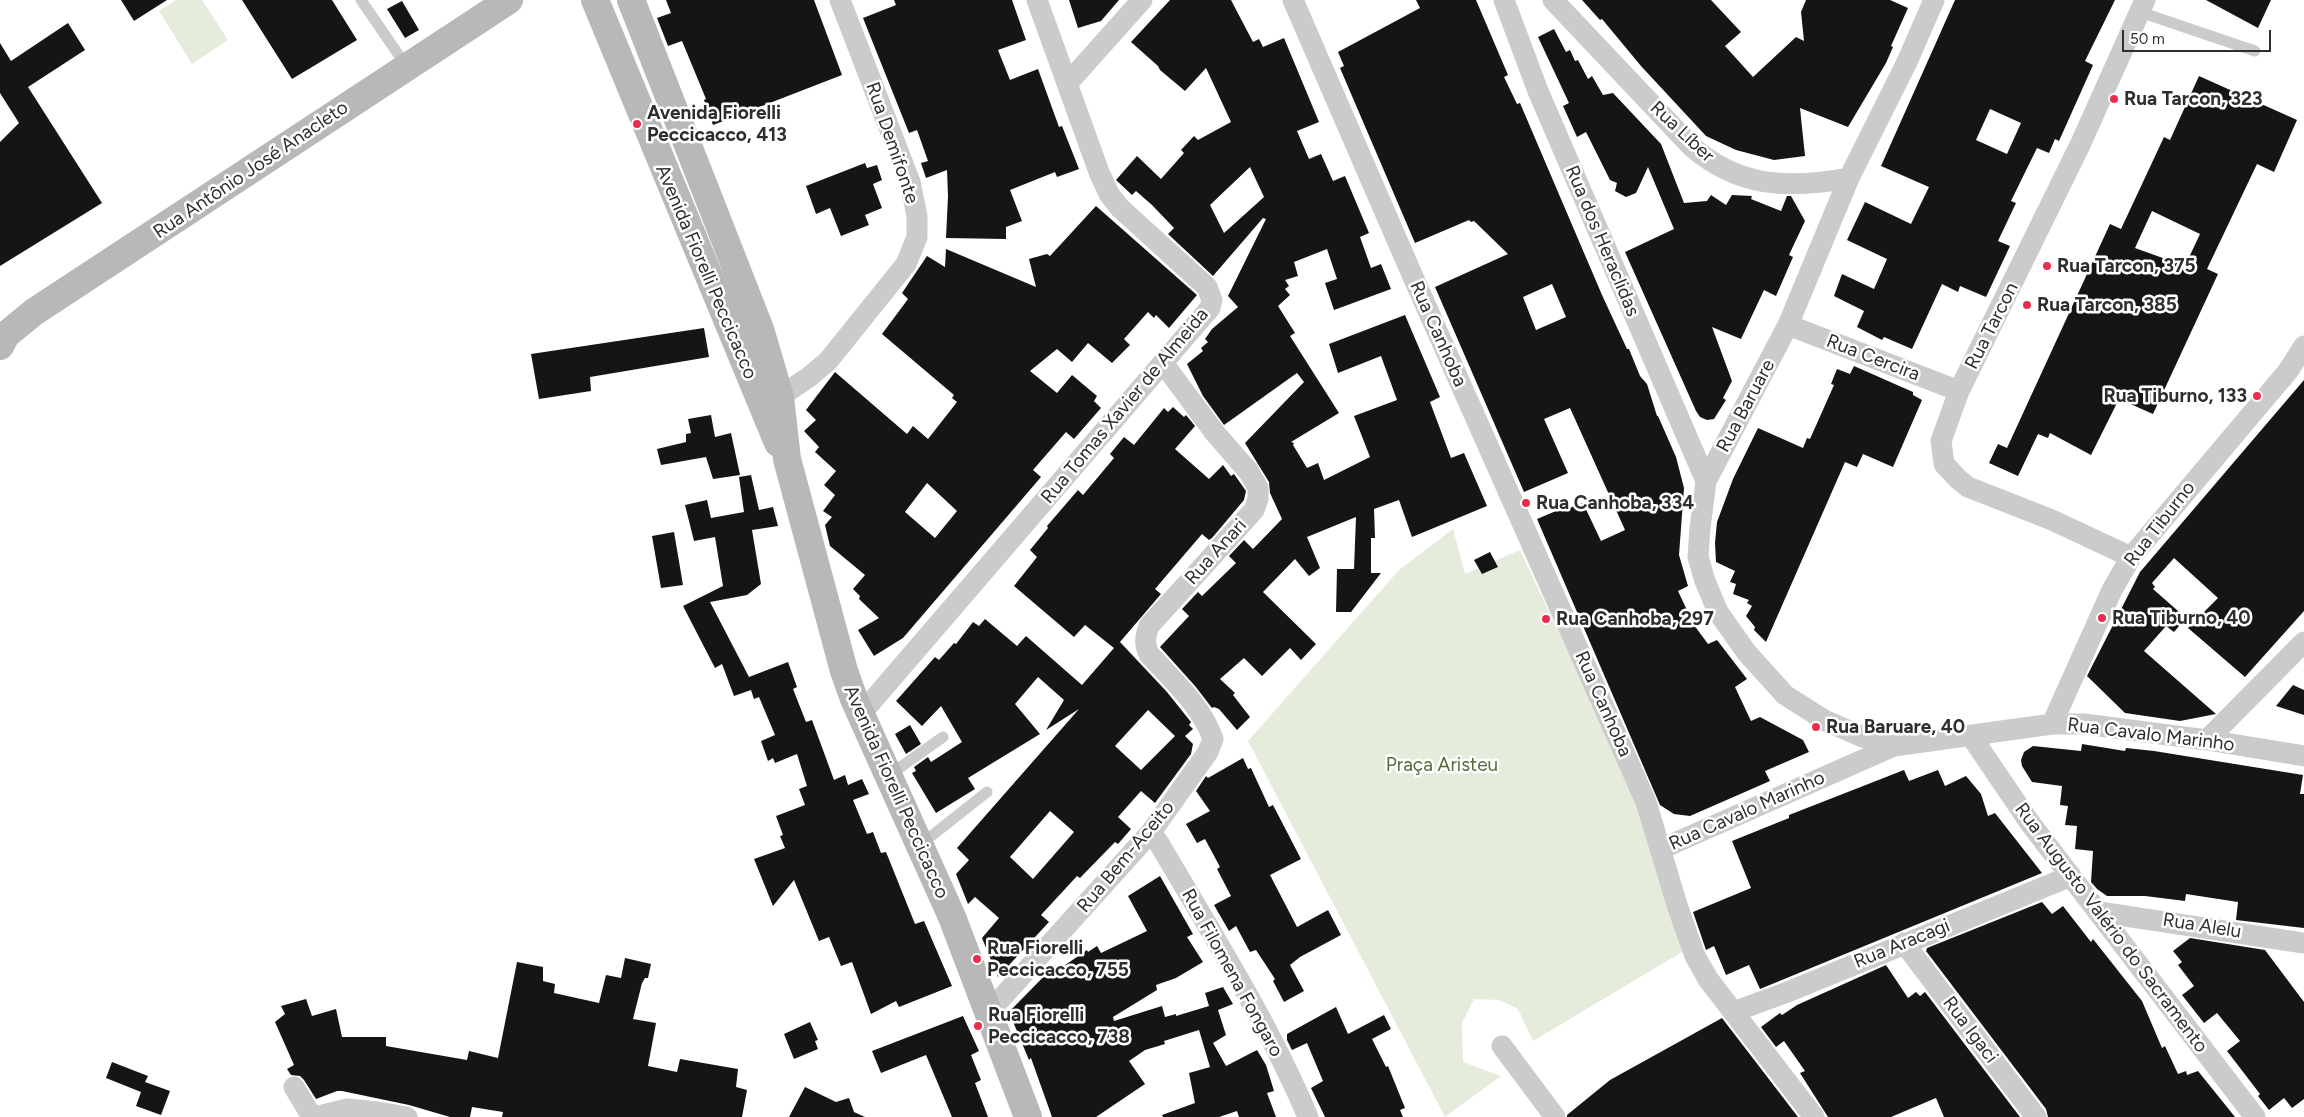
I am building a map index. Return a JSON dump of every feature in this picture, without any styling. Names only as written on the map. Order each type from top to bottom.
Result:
[{"type":"main road","name":"Rua Antônio José Anacleto","points":[[0,346],[6,335],[34,312],[508,0]]},
{"type":"main road","name":"Avenida Fiorelli Peccicacco","points":[[595,0],[771,403]]},
{"type":"main road","name":"Avenida Fiorelli Peccicacco","points":[[630,0],[760,329],[771,403],[844,671],[888,776],[952,916],[1028,1117]]},
{"type":"street","name":"Rua Demifonte","points":[[771,403],[809,377],[828,361],[906,264],[917,237],[917,216],[910,182],[840,0]]},
{"type":"street","name":"Rua Tomas Xavier de Almeida","points":[[861,714],[1210,308],[1211,294],[1207,287],[1120,208],[1109,194],[1099,172],[1036,0]]},
{"type":"street","points":[[1067,84],[1142,0]]},
{"type":"street","name":"Rua Canhoba","points":[[1293,0],[1410,270],[1646,802],[1695,956],[1708,979],[1814,1117]]},
{"type":"street","name":"Rua dos Heraclidas","points":[[1504,0],[1538,91],[1706,481]]},
{"type":"street","name":"Rua Líber","points":[[1553,0],[1691,146],[1705,158],[1741,176],[1781,184],[1812,185],[1849,178]]},
{"type":"street","name":"Rua Baruare","points":[[1894,746],[1863,738],[1826,721],[1785,695],[1747,653],[1718,612],[1705,581],[1698,557],[1706,481],[1788,325],[1849,178],[1907,62],[1934,0]]},
{"type":"street","name":"Rua Tarcon","points":[[2131,557],[2052,520],[1968,487],[1944,464],[1941,441],[1959,392],[2080,145],[2142,6]]},
{"type":"street","name":"Rua Cercira","points":[[1788,325],[1959,392]]},
{"type":"street","name":"Rua Tiburno","points":[[2052,724],[2112,590],[2131,557],[2288,370],[2304,346]]},
{"type":"street","name":"Rua Anari","points":[[1163,363],[1215,433],[1249,472],[1258,488],[1258,499],[1254,510],[1149,626],[1145,636],[1144,645],[1149,654],[1195,705],[1207,722],[1213,739]]},
{"type":"street","points":[[2207,740],[2304,642]]},
{"type":"street","name":"Rua Cavalo Marinho","points":[[1661,849],[1894,746],[2052,724],[2084,724],[2207,740],[2304,756]]},
{"type":"street","name":"Rua Augusto Valério do Sacramento","points":[[1971,736],[2030,822],[2255,1117]]},
{"type":"street","name":"Rua Bem-Aceito","points":[[988,1012],[1151,832],[1208,752],[1213,739]]},
{"type":"street","name":"Rua Filomena Fongaro","points":[[1151,832],[1258,1015],[1308,1117]]},
{"type":"street","name":"Rua Aracagi","points":[[1733,1012],[1785,993],[2071,876]]},
{"type":"street","name":"Rua Alelu","points":[[2099,912],[2304,943]]},
{"type":"street","name":"Rua Igaci","points":[[1904,943],[2036,1117]]},
{"type":"street","points":[[1502,1046],[1554,1117]]},
{"type":"street","points":[[294,1087],[314,1117],[347,1109],[407,1117]]},
{"type":"lane","points":[[361,0],[406,67]]},
{"type":"lane","points":[[2142,6],[2255,51]]},
{"type":"lane","points":[[888,776],[943,737]]},
{"type":"lane","points":[[920,845],[987,792]]},
{"type":"green space","points":[[176,0],[202,0],[228,40],[192,64],[159,11]]},
{"type":"green space","name":"Praça Aristeu","points":[[1453,529],[1465,574],[1520,550],[1617,756],[1656,850],[1682,952],[1533,1041],[1518,1009],[1499,1000],[1474,999],[1462,1023],[1463,1062],[1501,1076],[1445,1117],[1248,741],[1399,570]]},
{"type":"building","points":[[121,0],[167,0],[134,21]]},
{"type":"building","points":[[242,0],[332,0],[357,40],[292,79]]},
{"type":"building","points":[[666,0],[814,0],[842,75],[713,125],[704,100],[706,99],[682,41],[668,46],[657,18],[671,13]]},
{"type":"building","points":[[894,0],[1012,0],[1026,40],[998,50],[1010,80],[1038,69],[1059,127],[1062,126],[1079,169],[1057,177],[1055,172],[1010,190],[1022,221],[1006,227],[1006,239],[946,238],[947,170],[926,178],[921,163],[928,161],[917,130],[909,133],[863,18],[896,5]]},
{"type":"building","points":[[1069,0],[1119,0],[1101,21],[1078,28]]},
{"type":"building","points":[[1170,0],[1231,0],[1253,42],[1259,39],[1263,47],[1284,38],[1319,122],[1297,131],[1309,159],[1321,154],[1333,181],[1345,176],[1369,233],[1360,237],[1371,268],[1381,264],[1391,289],[1334,310],[1325,283],[1337,279],[1327,249],[1294,262],[1298,276],[1285,280],[1289,286],[1285,289],[1290,295],[1278,306],[1295,333],[1290,336],[1339,413],[1291,442],[1294,443],[1293,445],[1307,468],[1318,463],[1324,480],[1370,457],[1354,416],[1397,400],[1381,356],[1338,373],[1329,344],[1405,315],[1440,397],[1430,402],[1451,458],[1464,453],[1487,506],[1412,537],[1399,500],[1374,509],[1375,538],[1371,538],[1371,573],[1381,573],[1351,612],[1336,612],[1337,569],[1354,569],[1356,517],[1307,537],[1320,568],[1309,576],[1295,559],[1263,592],[1316,644],[1301,660],[1290,648],[1262,676],[1244,658],[1220,679],[1235,693],[1233,695],[1250,717],[1237,730],[1219,709],[1212,708],[1160,647],[1189,616],[1182,609],[1198,592],[1202,596],[1236,563],[1229,556],[1244,540],[1253,549],[1282,519],[1270,493],[1269,482],[1245,443],[1304,382],[1297,373],[1224,425],[1203,396],[1187,364],[1203,351],[1201,348],[1208,342],[1205,339],[1212,329],[1238,307],[1228,296],[1266,219],[1263,218],[1213,276],[1168,234],[1174,228],[1152,205],[1136,191],[1132,195],[1116,180],[1137,156],[1161,179],[1184,153],[1181,150],[1194,136],[1198,140],[1231,122],[1206,68],[1185,91],[1131,42]],"holes":[[[1250,167],[1264,197],[1224,233],[1210,205]]]},
{"type":"building","points":[[1416,0],[1476,0],[1508,75],[1504,77],[1517,104],[1520,103],[1602,295],[1627,349],[1629,349],[1640,376],[1647,384],[1657,416],[1676,457],[1684,488],[1679,555],[1688,586],[1678,591],[1694,625],[1708,644],[1717,640],[1747,679],[1735,687],[1751,721],[1760,717],[1803,740],[1809,752],[1765,771],[1770,781],[1690,816],[1674,814],[1660,805],[1537,519],[1563,508],[1564,510],[1583,503],[1601,541],[1625,530],[1570,408],[1544,419],[1568,473],[1524,492],[1435,287],[1508,254],[1474,221],[1471,222],[1469,220],[1415,243],[1340,68],[1344,66],[1338,52],[1420,8]],"holes":[[[1552,284],[1566,317],[1536,330],[1523,297]]]},
{"type":"building","points":[[1582,0],[1711,0],[1741,32],[1725,46],[1753,77],[1796,37],[1804,41],[1801,12],[1806,0],[1890,0],[1908,8],[1891,46],[1893,47],[1886,63],[1848,127],[1800,108],[1805,156],[1774,160],[1736,150],[1706,136],[1641,66],[1602,19],[1600,20]]},
{"type":"building","points":[[1955,0],[2115,0],[2085,61],[2093,65],[2059,141],[2055,139],[2049,153],[2037,148],[2011,201],[2016,203],[1998,241],[2010,246],[1986,297],[1960,286],[1958,292],[1942,284],[1912,349],[1884,337],[1882,340],[1857,327],[1864,311],[1834,296],[1842,274],[1874,289],[1887,259],[1847,240],[1865,202],[1911,224],[1929,187],[1881,166]],"holes":[[[1990,109],[2021,123],[2007,154],[1976,140]]]},
{"type":"building","points":[[2206,0],[2271,0],[2258,28]]},
{"type":"building","points":[[402,1],[419,30],[405,38],[387,9]]},
{"type":"building","points":[[68,23],[85,50],[28,87],[102,203],[0,266],[0,142],[19,123],[0,93],[0,43],[11,61]]},
{"type":"building","points":[[1554,29],[1566,52],[1570,50],[1575,61],[1578,60],[1588,79],[1592,76],[1603,95],[1613,93],[1661,144],[1684,203],[1707,201],[1711,195],[1726,205],[1732,195],[1752,196],[1751,199],[1781,211],[1787,196],[1791,196],[1805,221],[1789,255],[1793,257],[1776,296],[1764,290],[1741,339],[1712,327],[1732,381],[1723,398],[1726,400],[1714,419],[1707,420],[1700,417],[1696,411],[1625,252],[1674,229],[1648,167],[1636,193],[1626,197],[1615,191],[1617,183],[1610,180],[1586,132],[1577,137],[1563,106],[1569,103],[1538,37]]},
{"type":"building","points":[[2199,76],[2297,120],[2274,172],[2257,164],[2207,269],[2218,274],[2153,414],[2119,399],[2091,455],[2050,433],[2048,438],[2038,434],[2018,476],[1989,463],[1998,444],[2007,448],[2110,224],[2121,229],[2164,137],[2170,140]],"holes":[[[2152,211],[2200,234],[2185,266],[2135,248]]]},
{"type":"building","points":[[865,163],[867,168],[877,165],[882,180],[873,184],[882,208],[865,215],[869,225],[841,236],[830,208],[816,214],[806,186]]},
{"type":"building","points":[[1096,206],[1197,295],[1169,328],[1156,315],[1154,318],[1148,312],[1124,339],[1130,345],[1112,363],[1088,343],[1072,362],[1057,349],[1030,371],[1057,393],[1072,375],[1097,396],[1094,401],[1101,408],[1074,439],[1066,432],[1033,470],[1041,477],[903,638],[874,656],[858,630],[879,618],[859,599],[860,596],[853,589],[865,575],[830,546],[825,525],[832,517],[823,511],[835,495],[824,485],[836,471],[815,452],[819,447],[804,431],[816,420],[806,410],[835,372],[907,434],[913,426],[928,439],[957,402],[952,398],[954,395],[882,334],[908,299],[902,293],[927,256],[945,267],[946,249],[1036,287],[1029,259],[1047,254],[1050,256]],"holes":[[[927,483],[957,511],[935,538],[905,512]]]},
{"type":"building","points":[[704,328],[709,357],[590,377],[591,391],[539,399],[531,354]]},
{"type":"building","points":[[1854,366],[1913,392],[1913,395],[1922,400],[1893,467],[1863,454],[1857,467],[1845,462],[1766,642],[1754,630],[1755,627],[1746,616],[1752,606],[1747,603],[1749,600],[1733,594],[1736,584],[1730,582],[1735,571],[1716,562],[1717,522],[1733,479],[1758,428],[1803,448],[1807,438],[1810,439],[1834,385],[1831,384],[1837,369],[1850,374]]},
{"type":"building","points":[[2304,380],[2304,611],[2245,677],[2188,628],[2218,598],[2174,558],[2152,583],[2155,587],[2153,589],[2186,618],[2174,632],[2166,626],[2144,651],[2216,714],[2180,721],[2125,713],[2087,676],[2140,572]]},
{"type":"building","points":[[1173,407],[1184,417],[1186,415],[1195,426],[1175,449],[1209,479],[1223,465],[1231,476],[1234,474],[1246,491],[1244,500],[1212,538],[1209,540],[1202,534],[1155,589],[1161,594],[1120,642],[1167,692],[1191,722],[1189,725],[1193,729],[1185,736],[1193,744],[1191,754],[1155,803],[1141,791],[1118,817],[1131,829],[1118,844],[1115,842],[1080,878],[1077,876],[1041,915],[1049,922],[998,977],[982,938],[999,918],[975,897],[968,904],[956,874],[969,860],[957,848],[1079,709],[1046,730],[1064,700],[1038,677],[1015,704],[1040,734],[968,778],[975,789],[936,813],[912,773],[916,771],[914,767],[928,757],[931,762],[962,742],[941,706],[922,726],[896,701],[935,657],[939,660],[954,643],[956,644],[973,622],[979,626],[985,619],[1017,646],[1026,636],[1082,685],[1114,648],[1085,625],[1074,637],[1014,586],[1037,557],[1030,550],[1048,528],[1047,526],[1078,490],[1083,495],[1114,458],[1110,454],[1124,437],[1134,445],[1164,408],[1168,412]],"holes":[[[1148,710],[1175,736],[1141,770],[1115,746]],[[1050,811],[1074,832],[1033,879],[1010,857]]]},
{"type":"building","points":[[711,415],[715,437],[731,433],[740,475],[713,479],[706,457],[661,465],[657,449],[686,442],[686,434],[691,433],[688,419]]},
{"type":"building","points":[[751,475],[759,510],[773,507],[778,526],[752,530],[761,584],[747,595],[710,602],[749,677],[788,662],[797,687],[793,689],[806,722],[812,720],[834,780],[845,775],[848,785],[862,779],[869,794],[853,800],[867,834],[873,832],[881,853],[886,852],[915,924],[924,921],[952,986],[899,1007],[896,1001],[871,1014],[852,962],[841,966],[829,937],[819,941],[794,880],[773,906],[754,859],[785,848],[780,836],[783,835],[776,816],[805,805],[799,789],[807,786],[797,754],[775,763],[773,758],[768,761],[761,741],[775,735],[759,697],[754,699],[751,690],[734,696],[722,664],[715,668],[683,606],[723,586],[715,537],[694,541],[685,505],[707,500],[711,518],[744,512],[739,477]]},
{"type":"building","points":[[674,532],[683,585],[661,588],[652,536]]},
{"type":"building","points":[[1490,552],[1498,567],[1482,574],[1474,560]]},
{"type":"building","points":[[2293,685],[2304,690],[2304,715],[2276,706]]},
{"type":"building","points":[[910,725],[921,744],[906,754],[895,734]]},
{"type":"building","points":[[2082,744],[2125,751],[2126,748],[2154,751],[2303,775],[2300,794],[2304,794],[2304,928],[2236,920],[2238,902],[2186,894],[2185,901],[2145,896],[2107,896],[2097,889],[2091,882],[2093,851],[2075,849],[2077,826],[2065,825],[2068,806],[2060,805],[2062,786],[2032,782],[2022,766],[2021,760],[2024,752],[2033,746],[2081,751]]},
{"type":"building","points":[[1243,758],[1248,769],[1251,768],[1269,807],[1273,805],[1301,859],[1270,875],[1297,927],[1328,910],[1341,935],[1300,957],[1290,965],[1304,991],[1284,1002],[1273,981],[1275,979],[1256,950],[1250,952],[1236,926],[1229,931],[1214,905],[1231,896],[1217,869],[1220,867],[1205,839],[1197,843],[1186,824],[1210,811],[1196,791],[1206,776],[1208,778]]},
{"type":"building","points":[[1904,770],[1909,781],[1938,770],[1945,786],[1966,776],[1981,794],[1988,816],[1995,813],[2042,873],[1760,989],[1749,965],[1726,975],[1714,946],[1706,950],[1693,912],[1751,888],[1732,841],[1789,818],[1789,815]]},
{"type":"building","points":[[1160,876],[1193,934],[1187,937],[1203,962],[1176,978],[1156,985],[1157,990],[1113,1017],[1114,1021],[1162,1006],[1165,1017],[1176,1014],[1176,1016],[1209,1006],[1205,993],[1223,987],[1233,1004],[1218,1010],[1226,1035],[1213,1043],[1226,1066],[1257,1050],[1266,1065],[1274,1091],[1267,1093],[1276,1117],[1239,1117],[1237,1111],[1219,1117],[1163,1117],[1162,1115],[1195,1103],[1189,1073],[1210,1067],[1199,1030],[1164,1041],[1165,1044],[1145,1050],[1129,1061],[1145,1084],[1096,1117],[1052,1117],[1031,1058],[1029,1060],[1009,1012],[1055,965],[1058,970],[1087,950],[1088,952],[1097,946],[1101,953],[1147,931],[1128,896]]},
{"type":"building","points":[[2042,902],[2052,914],[2063,906],[2091,942],[2093,939],[2142,1001],[2162,1048],[2165,1046],[2178,1074],[2186,1071],[2187,1075],[2198,1071],[2235,1117],[2048,1117],[2046,1109],[1926,951],[1927,948]]},
{"type":"building","points":[[2190,938],[2265,950],[2304,1002],[2304,1099],[2292,1108],[2284,1098],[2269,1110],[2258,1096],[2260,1094],[2227,1051],[2240,1041],[2217,1013],[2204,1023],[2182,995],[2194,986],[2178,965],[2182,962],[2173,951]]},
{"type":"building","points":[[625,958],[651,964],[648,978],[645,978],[642,983],[633,1019],[656,1023],[648,1066],[677,1072],[680,1059],[738,1069],[736,1087],[747,1090],[742,1117],[502,1117],[503,1112],[472,1107],[470,1117],[450,1117],[409,1105],[342,1091],[316,1099],[304,1080],[300,1076],[291,1075],[287,1069],[294,1065],[275,1022],[285,1014],[281,1006],[306,999],[312,1016],[336,1009],[342,1037],[386,1037],[386,1046],[467,1060],[469,1051],[498,1058],[517,962],[543,967],[543,981],[555,984],[554,993],[599,1003],[606,975],[621,978]]},
{"type":"building","points":[[1886,965],[1908,998],[1916,992],[1920,996],[1925,992],[2020,1117],[1944,1117],[1936,1098],[1891,1117],[1828,1117],[1800,1073],[1805,1071],[1784,1041],[1776,1047],[1761,1027],[1780,1013],[1782,1015],[1797,1005]]},
{"type":"building","points":[[1336,1007],[1348,1034],[1384,1015],[1391,1029],[1372,1039],[1386,1067],[1388,1066],[1405,1108],[1400,1110],[1403,1117],[1325,1117],[1311,1088],[1323,1081],[1307,1043],[1292,1050],[1287,1040],[1287,1034]]},
{"type":"building","points":[[963,1016],[979,1051],[971,1055],[981,1080],[975,1083],[988,1117],[952,1117],[926,1055],[881,1073],[872,1051]]},
{"type":"building","points":[[1722,1018],[1798,1117],[1567,1117],[1567,1115],[1610,1080]]},
{"type":"building","points":[[810,1022],[818,1040],[815,1041],[818,1049],[794,1059],[784,1034]]},
{"type":"building","points":[[112,1062],[148,1076],[145,1082],[170,1091],[161,1115],[136,1106],[141,1092],[106,1078]]},
{"type":"building","points":[[805,1087],[836,1102],[849,1098],[854,1112],[865,1117],[789,1117]]},
{"type":"place","name":"Rua Tarcon, 323","points":[[2114,99]]},
{"type":"place","name":"Avenida Fiorelli Peccicacco, 413","points":[[637,124]]},
{"type":"place","name":"Rua Tarcon, 375","points":[[2047,266]]},
{"type":"place","name":"Rua Tarcon, 385","points":[[2027,305]]},
{"type":"place","name":"Rua Tiburno, 133","points":[[2257,396]]},
{"type":"place","name":"Rua Canhoba, 334","points":[[1526,503]]},
{"type":"place","name":"Rua Tiburno, 40","points":[[2102,618]]},
{"type":"place","name":"Rua Canhoba, 297","points":[[1546,619]]},
{"type":"place","name":"Rua Baruare, 40","points":[[1816,727]]},
{"type":"place","name":"Rua Fiorelli Peccicacco, 755","points":[[977,959]]},
{"type":"place","name":"Rua Fiorelli Peccicacco, 738","points":[[978,1026]]}]
